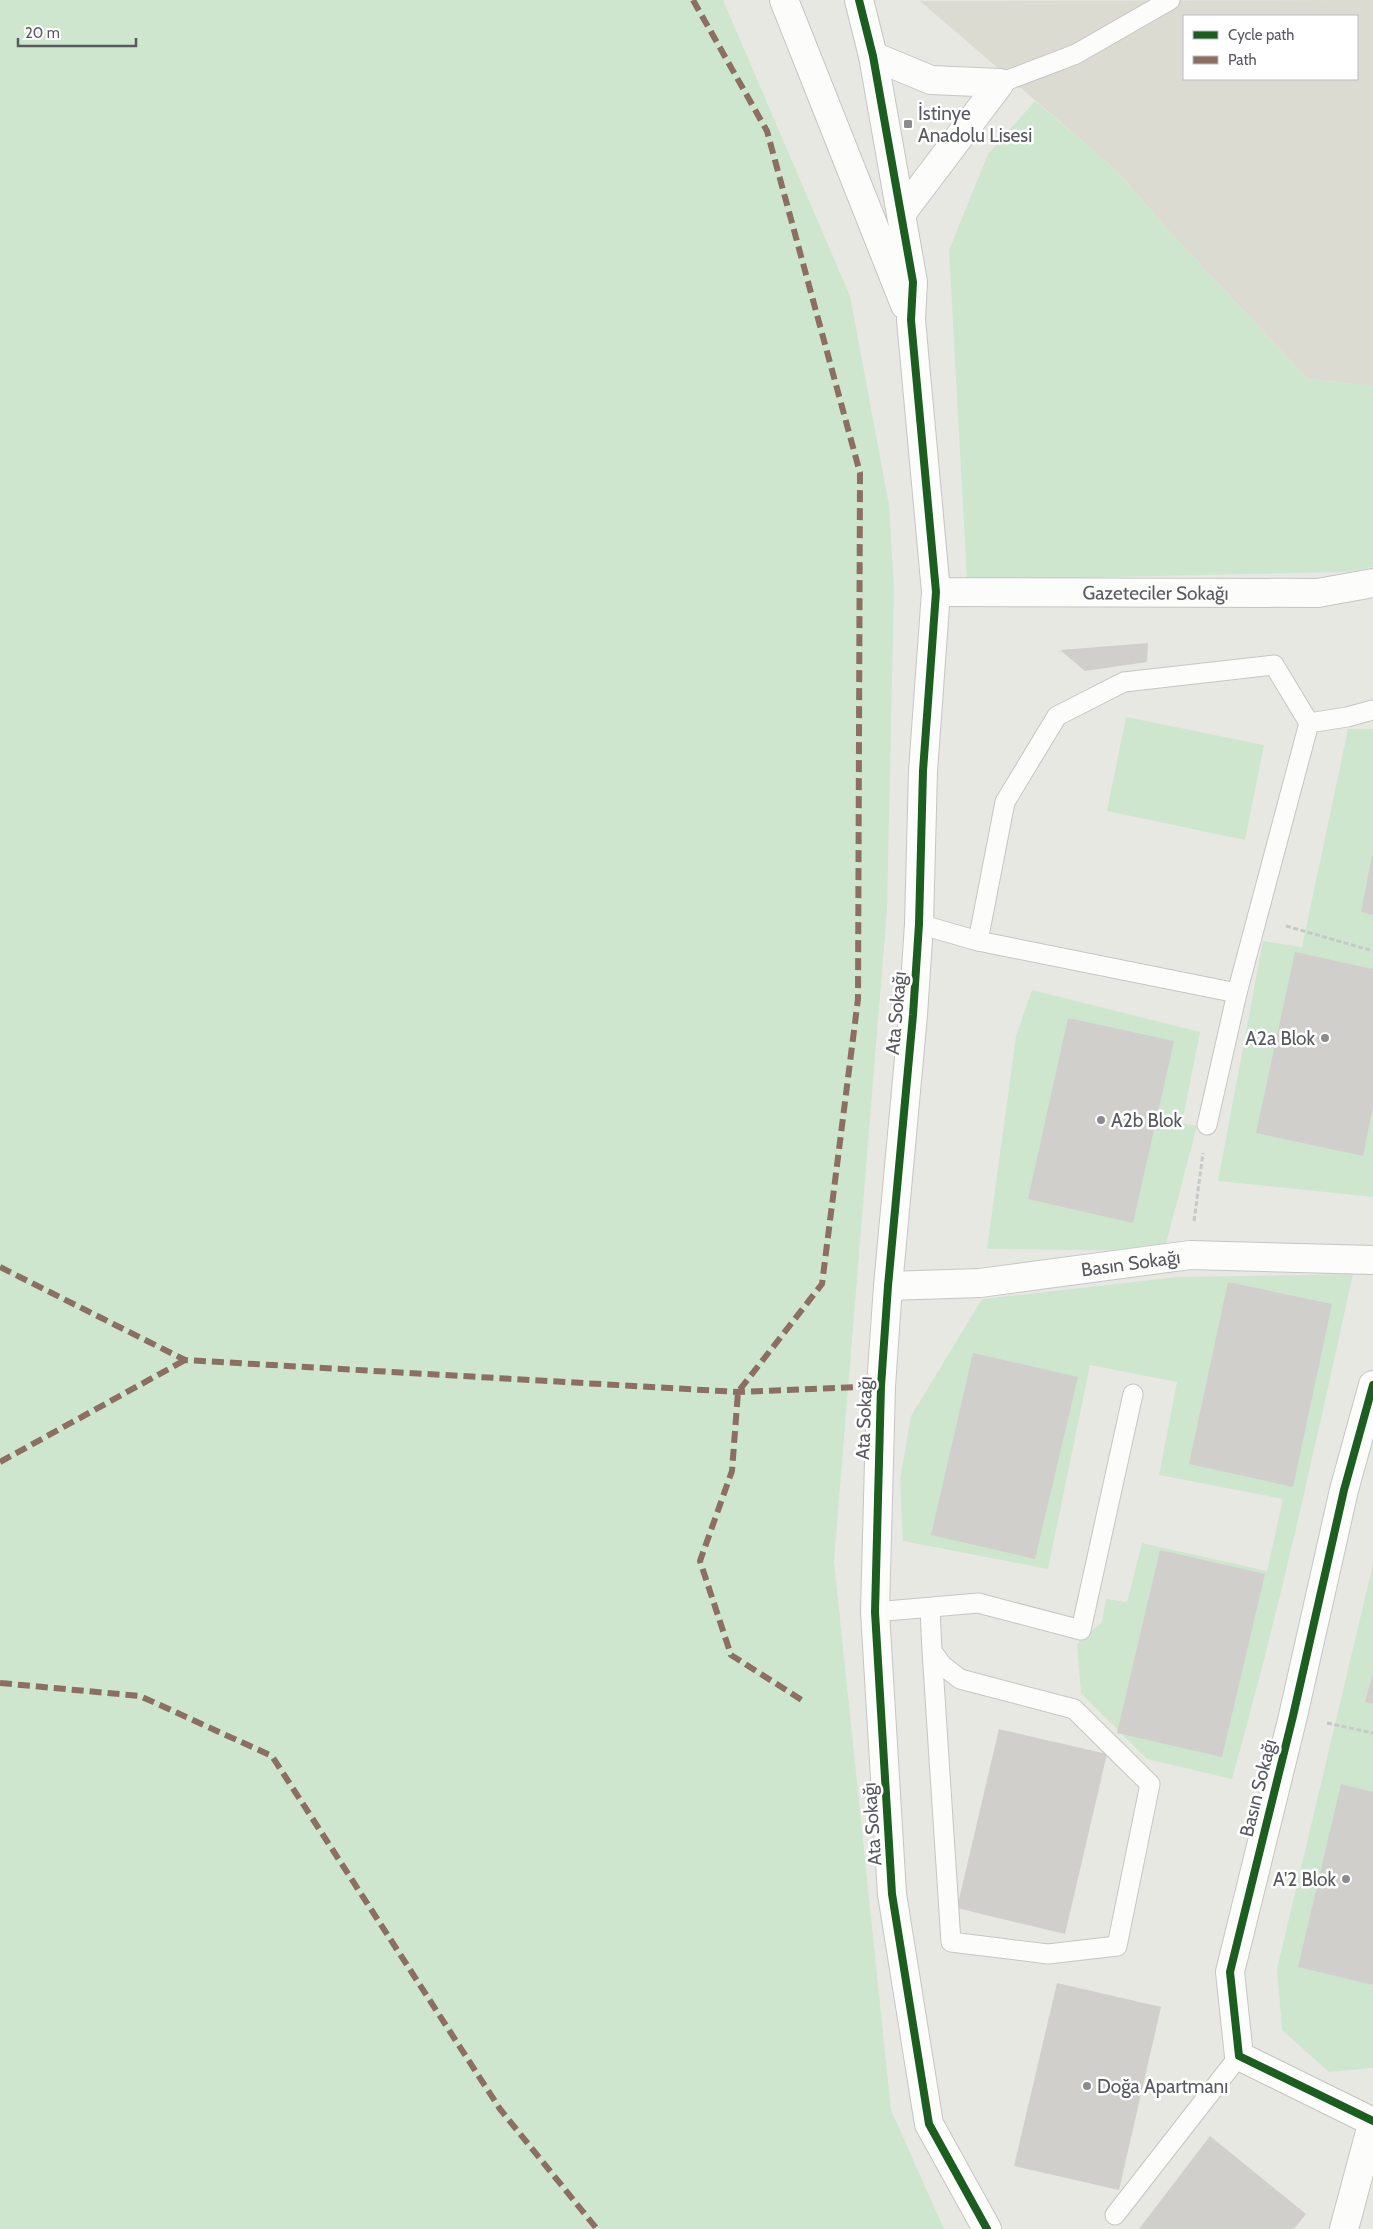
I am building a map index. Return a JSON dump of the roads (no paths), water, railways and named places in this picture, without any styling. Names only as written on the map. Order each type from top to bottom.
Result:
[{"type":"street","points":[[784,0],[911,320]]},
{"type":"street","points":[[859,0],[873,56],[913,282],[911,320]]},
{"type":"street","points":[[873,56],[931,80],[1000,83]]},
{"type":"street","points":[[901,214],[1000,83]]},
{"type":"street","name":"Ata Sokağı","points":[[911,320],[936,592],[922,771],[919,924],[881,1386],[874,1612],[892,1894],[930,2124],[986,2229]]},
{"type":"street","name":"Gazeteciler Sokağı","points":[[936,592],[1318,592],[1373,583]]},
{"type":"street","name":"Basın Sokağı","points":[[888,1286],[980,1283],[1190,1256],[1373,1260]]},
{"type":"street","name":"Basın Sokağı","points":[[1239,2056],[1230,1972],[1293,1716],[1344,1490],[1373,1386]]},
{"type":"street","points":[[1239,2056],[1373,2121],[1344,2229]]},
{"type":"lane","points":[[1000,83],[1076,54],[1170,0]]},
{"type":"lane","points":[[978,941],[1005,802],[1057,716],[1124,682],[1274,665],[1309,722],[1237,993],[1206,1125]]},
{"type":"lane","points":[[1309,722],[1373,710]]},
{"type":"lane","points":[[919,924],[978,941],[1237,993]]},
{"type":"lane","points":[[874,1612],[930,1609],[978,1603],[1081,1630],[1133,1394]]},
{"type":"lane","points":[[930,1609],[932,1651],[951,1942],[1048,1954],[1117,1946],[1150,1784],[1074,1709],[960,1679],[942,1665],[932,1651]]},
{"type":"lane","points":[[1115,2215],[1239,2056]]},
{"type":"place","name":"İstinye Anadolu Lisesi","points":[[908,124]]},
{"type":"place","name":"A2a Blok","points":[[1325,1038]]},
{"type":"place","name":"A2b Blok","points":[[1101,1120]]},
{"type":"place","name":"A'2 Blok","points":[[1346,1879]]},
{"type":"place","name":"Doğa Apartmanı","points":[[1087,2086]]}]
